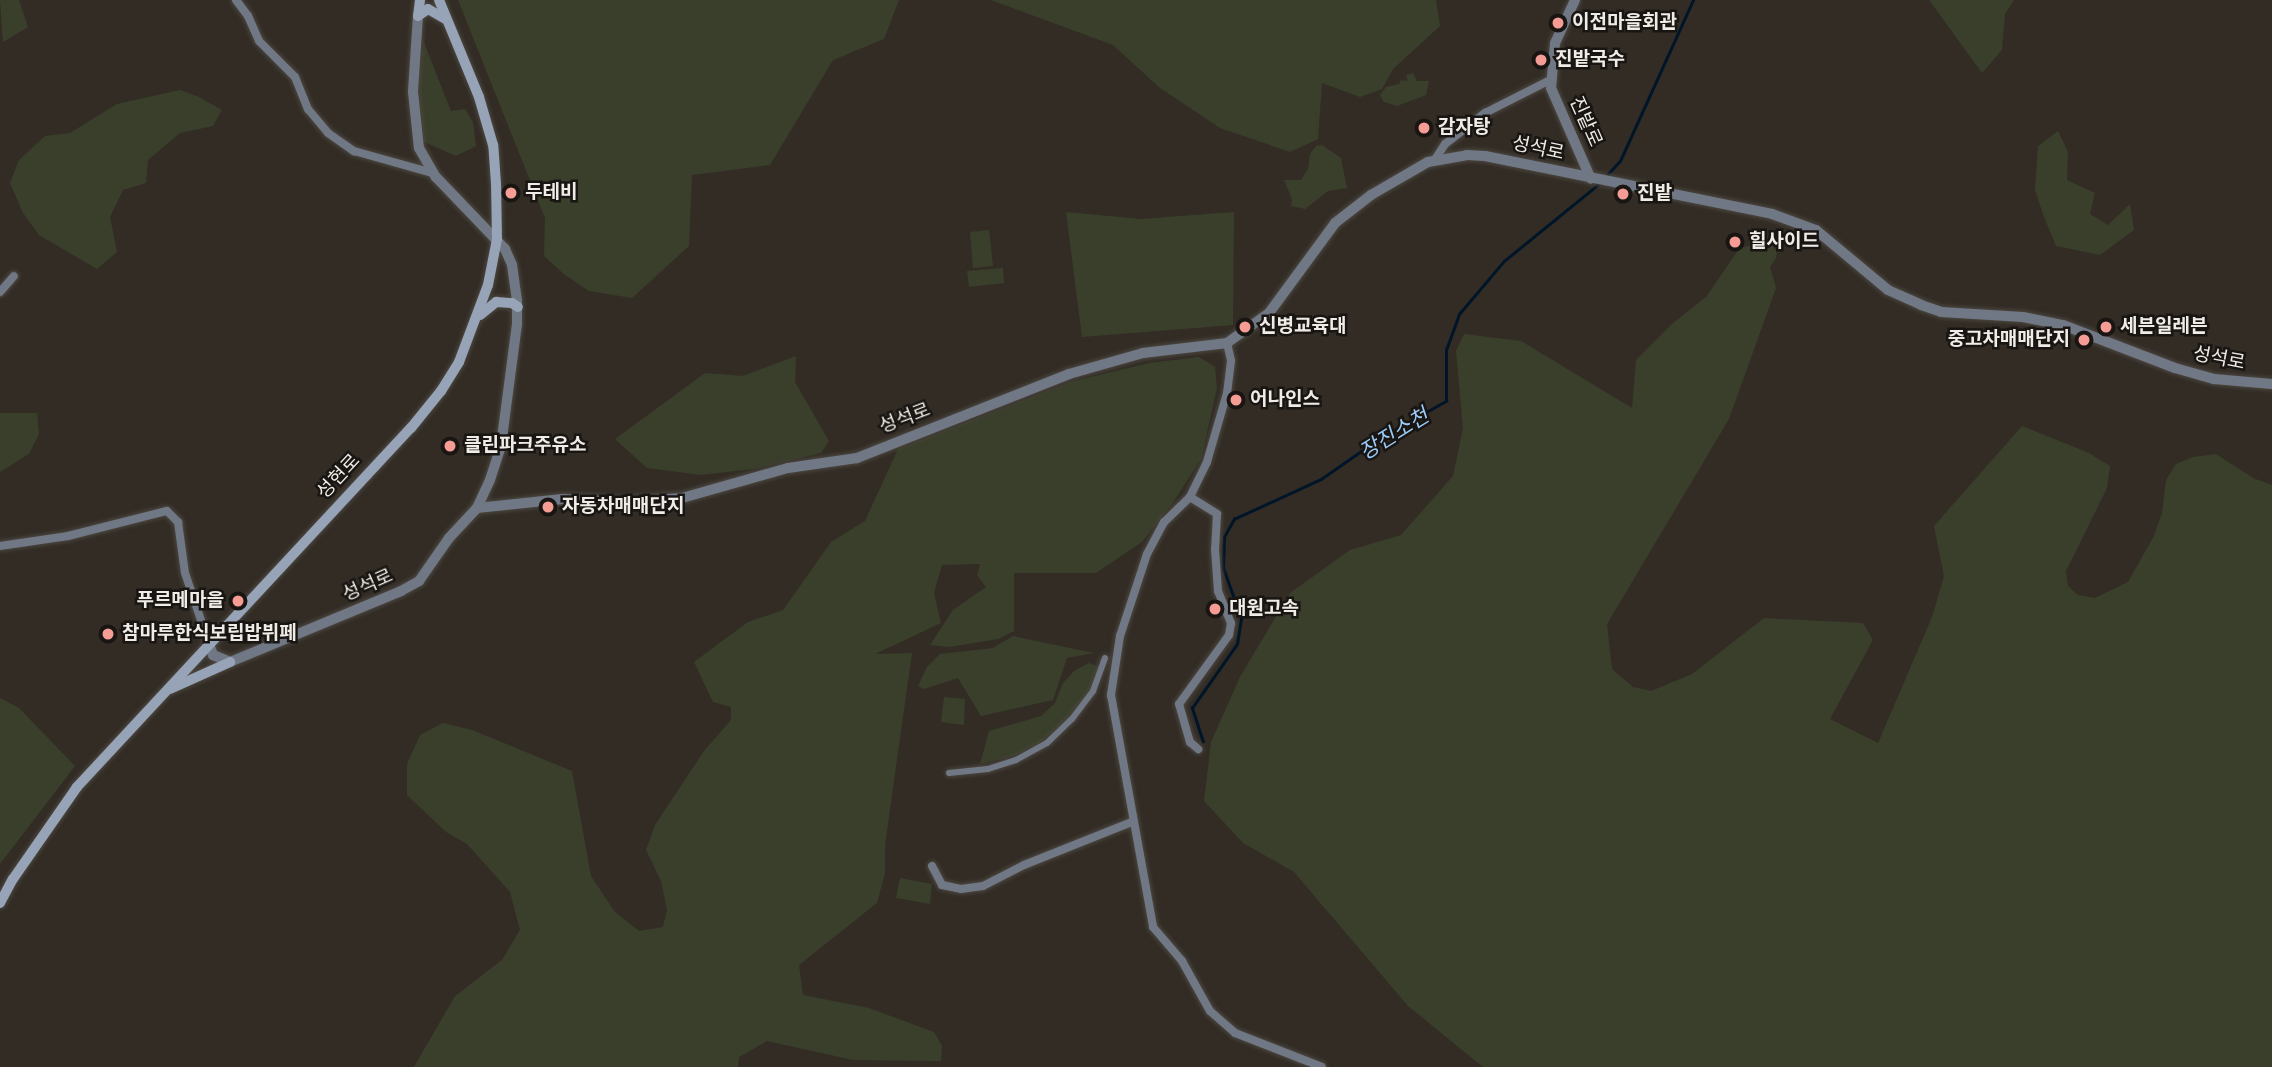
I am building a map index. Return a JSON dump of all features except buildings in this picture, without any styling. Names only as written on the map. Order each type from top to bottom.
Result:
[{"type":"main road","points":[[418,16],[419,0]]},
{"type":"main road","name":"성현로","points":[[0,903],[13,878],[77,788],[164,691],[411,428],[441,391],[459,362],[477,320],[497,239],[493,145],[479,97],[439,0]]},
{"type":"main road","points":[[418,16],[425,9],[430,9],[448,21]]},
{"type":"main road","points":[[477,320],[487,306],[496,302],[512,303],[518,307]]},
{"type":"main road","points":[[164,691],[230,662]]},
{"type":"street","points":[[236,0],[248,16],[258,41],[295,77],[308,109],[328,133],[354,151],[433,173]]},
{"type":"street","name":"진밭로","points":[[1575,0],[1555,43],[1550,80],[1551,88],[1593,179]]},
{"type":"street","points":[[418,16],[413,92],[415,127],[423,158],[433,173],[497,239],[509,256],[518,307],[501,446],[490,481],[477,508]]},
{"type":"street","points":[[1434,161],[1445,144],[1485,113],[1550,80]]},
{"type":"street","name":"성석로","points":[[230,662],[401,591],[419,581],[449,538],[477,508],[552,499],[623,502],[682,498],[788,468],[857,457],[1069,374],[1143,353],[1227,343],[1269,313],[1335,223],[1370,195],[1434,161],[1485,156],[1741,206],[1799,222],[1816,230],[1888,290],[1941,312],[2011,316],[2063,326],[2175,368],[2214,379],[2272,384]]},
{"type":"street","points":[[0,292],[15,275]]},
{"type":"street","points":[[1227,343],[1231,360],[1227,393],[1207,462],[1191,497],[1164,522],[1147,554],[1120,636],[1111,695],[1153,927],[1182,961],[1210,1012],[1235,1033],[1287,1056],[1322,1067]]},
{"type":"street","points":[[1191,497],[1217,514],[1215,549],[1218,591],[1231,623],[1229,635],[1179,704],[1191,742],[1198,750]]},
{"type":"street","points":[[0,546],[68,536],[167,511],[178,522],[185,573],[213,655],[230,662]]},
{"type":"street","points":[[948,774],[988,769],[1016,760],[1047,743],[1072,719],[1093,691],[1104,669],[1105,658]]},
{"type":"street","points":[[932,866],[942,886],[961,889],[983,886],[1024,865],[1134,821]]},
{"type":"green space","points":[[0,0],[19,0],[28,27],[3,42]]},
{"type":"green space","points":[[458,0],[899,0],[884,39],[833,60],[770,165],[692,175],[689,246],[632,298],[589,291],[565,275],[544,256],[545,218]]},
{"type":"green space","points":[[991,0],[1436,0],[1440,26],[1393,69],[1382,89],[1360,97],[1322,83],[1318,139],[1290,152],[1220,128],[1160,88],[1113,45]]},
{"type":"green space","points":[[1929,0],[2014,0],[2005,14],[2002,50],[1982,73]]},
{"type":"green space","points":[[423,40],[451,111],[465,109],[473,122],[476,146],[456,156],[424,142],[418,93]]},
{"type":"green space","points":[[1413,73],[1417,81],[1429,81],[1426,95],[1397,106],[1384,102],[1380,95],[1386,87],[1399,84],[1401,80],[1408,81],[1406,75]]},
{"type":"green space","points":[[180,90],[222,110],[213,126],[180,133],[148,160],[146,183],[123,190],[110,217],[117,252],[97,269],[39,235],[23,213],[10,183],[19,160],[45,136],[70,133],[117,104]]},
{"type":"green space","points":[[2058,131],[2068,152],[2067,180],[2095,193],[2090,214],[2108,225],[2130,204],[2134,230],[2100,255],[2056,246],[2044,217],[2035,190],[2038,146]]},
{"type":"green space","points":[[1322,145],[1341,158],[1347,188],[1328,191],[1305,209],[1291,206],[1292,199],[1284,180],[1301,180],[1308,169],[1310,154],[1316,146]]},
{"type":"green space","points":[[1066,212],[1141,219],[1234,212],[1233,325],[1082,337]]},
{"type":"green space","points":[[989,230],[993,266],[973,268],[970,232]]},
{"type":"green space","points":[[1767,240],[1777,251],[1770,267],[1776,288],[1729,419],[1607,624],[1612,669],[1633,687],[1651,691],[1692,674],[1764,618],[1863,623],[1873,640],[1830,719],[1878,743],[1932,617],[1944,576],[1934,526],[2022,426],[2089,453],[2110,466],[2107,488],[2066,571],[2068,586],[2078,595],[2095,598],[2128,582],[2154,536],[2162,513],[2166,480],[2176,464],[2193,457],[2216,454],[2253,478],[2272,485],[2272,1067],[1483,1067],[1408,1006],[1294,872],[1243,843],[1204,801],[1211,742],[1240,677],[1290,593],[1350,550],[1401,535],[1453,476],[1463,428],[1456,351],[1464,334],[1521,341],[1632,408],[1636,360],[1672,324],[1706,297],[1739,249]]},
{"type":"green space","points":[[1003,268],[1004,283],[969,287],[967,271]]},
{"type":"green space","points":[[796,356],[795,382],[829,441],[821,453],[753,469],[701,475],[647,468],[615,439],[705,373],[743,376]]},
{"type":"green space","points":[[1199,357],[1215,367],[1217,388],[1201,459],[1172,504],[1142,542],[1096,573],[1014,573],[1014,631],[998,639],[949,647],[930,645],[953,610],[986,587],[977,575],[980,564],[942,565],[934,593],[941,623],[875,654],[912,653],[885,845],[885,873],[877,903],[799,965],[803,995],[869,1008],[934,1032],[942,1046],[941,1061],[853,1060],[767,1041],[739,1057],[738,1067],[414,1067],[455,996],[502,960],[520,930],[510,892],[467,844],[446,832],[407,795],[407,764],[420,735],[443,723],[472,730],[572,771],[591,876],[615,912],[639,931],[663,927],[667,910],[661,881],[646,850],[655,825],[704,751],[731,720],[731,707],[713,702],[694,662],[748,622],[783,610],[831,542],[865,521],[898,449],[1070,382],[1149,363]]},
{"type":"green space","points":[[0,413],[37,413],[39,434],[29,454],[0,472]]},
{"type":"green space","points":[[1013,636],[1094,653],[1067,658],[1053,700],[981,716],[958,678],[924,689],[918,686],[927,667],[940,654],[993,648]]},
{"type":"green space","points":[[1089,663],[1104,669],[1076,712],[1042,741],[1014,756],[980,764],[989,731],[1041,716],[1055,703],[1063,683],[1074,671]]},
{"type":"green space","points":[[944,697],[965,699],[964,725],[941,722]]},
{"type":"green space","points":[[0,698],[19,708],[75,766],[0,864]]},
{"type":"green space","points":[[900,878],[932,884],[930,904],[896,898]]},
{"type":"waterway","name":"장진소천","points":[[1604,178],[1620,161],[1693,0]]},
{"type":"waterway","name":"장진소천","points":[[1203,742],[1192,708],[1237,644],[1241,618],[1223,568],[1224,537],[1234,519],[1321,479],[1380,438],[1446,401],[1446,350],[1459,314],[1504,261],[1600,183]]},
{"type":"place","name":"이전마을회관","points":[[1558,23]]},
{"type":"place","name":"진밭국수","points":[[1541,60]]},
{"type":"place","name":"감자탕","points":[[1424,128]]},
{"type":"place","name":"두테비","points":[[511,193]]},
{"type":"place","name":"진밭","points":[[1623,194]]},
{"type":"place","name":"힐사이드","points":[[1735,242]]},
{"type":"place","name":"신병교육대","points":[[1245,327]]},
{"type":"place","name":"세븐일레븐","points":[[2106,327]]},
{"type":"place","name":"중고차매매단지","points":[[2084,340]]},
{"type":"place","name":"어나인스","points":[[1236,400]]},
{"type":"place","name":"클린파크주유소","points":[[450,446]]},
{"type":"place","name":"자동차매매단지","points":[[548,507]]},
{"type":"place","name":"푸르메마을","points":[[238,601]]},
{"type":"place","name":"대원고속","points":[[1215,609]]},
{"type":"place","name":"참마루한식보립밥뷔페","points":[[108,634]]}]
